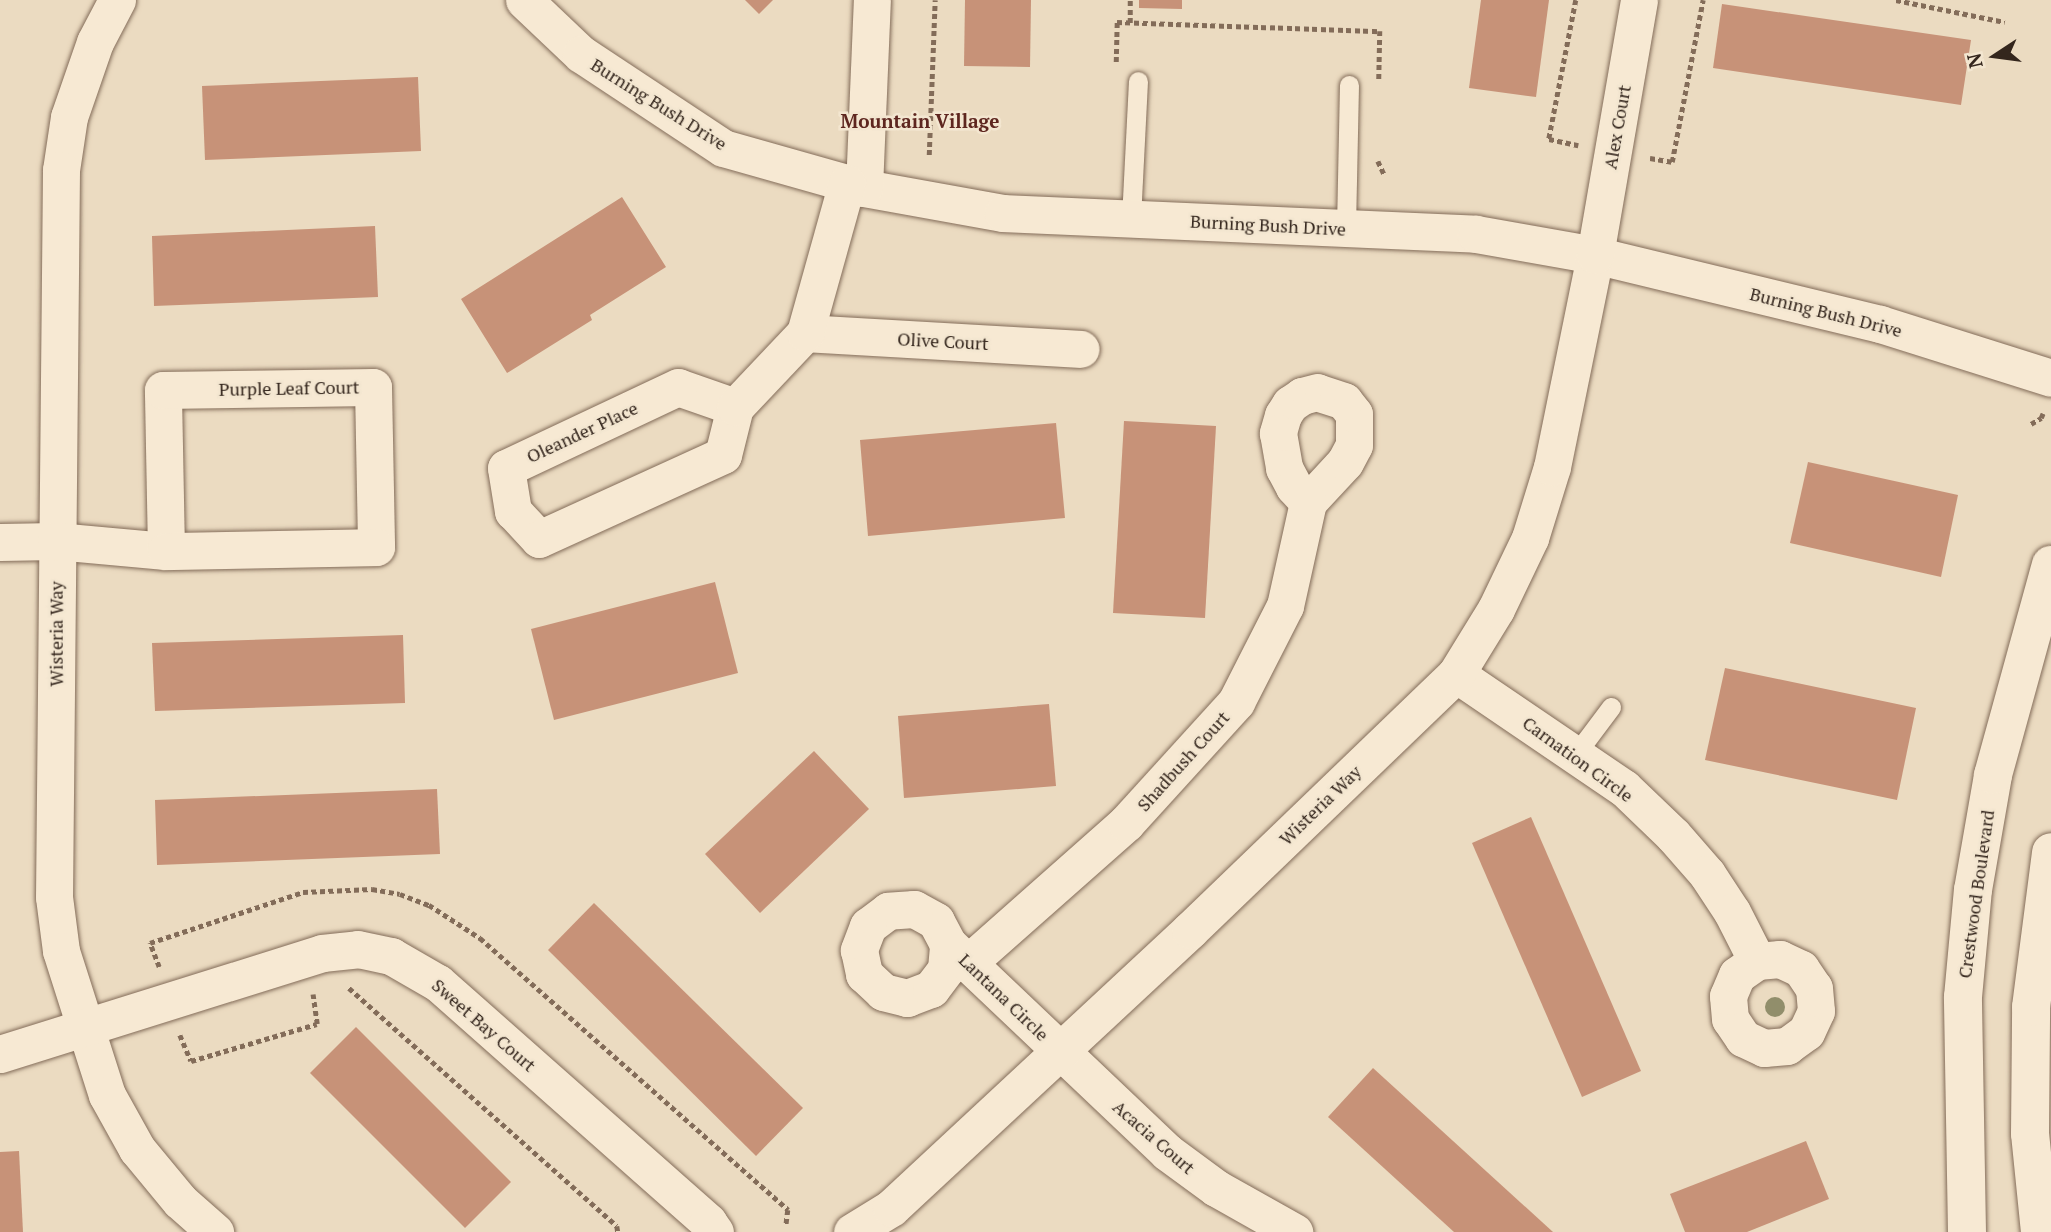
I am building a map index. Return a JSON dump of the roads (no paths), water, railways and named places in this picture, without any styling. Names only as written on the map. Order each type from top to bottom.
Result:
[{"type":"main road","name":"Crestwood Boulevard","points":[[1966,1232],[1963,997],[1973,890],[1993,775],[2051,565]]},
{"type":"main road","points":[[2040,1232],[2031,1134],[2031,1007],[2051,852]]},
{"type":"street","name":"Wisteria Way","points":[[117,0],[95,42],[69,117],[61,170],[54,897],[61,951],[107,1095],[137,1149],[180,1201],[215,1232]]},
{"type":"street","name":"Burning Bush Drive","points":[[524,0],[581,54],[723,148],[855,185],[1003,213],[1475,234],[1595,255],[1880,324],[2051,378]]},
{"type":"street","name":"Oleander Place","points":[[735,407],[678,387],[506,468],[513,511],[539,539],[723,455],[735,407],[805,332],[855,185],[872,0]]},
{"type":"street","name":"Alex Court","points":[[1595,255],[1639,0]]},
{"type":"street","name":"Wisteria Way","points":[[852,1232],[891,1208],[1456,674],[1496,609],[1530,538],[1552,467],[1595,255]]},
{"type":"street","name":"Olive Court","points":[[805,332],[1081,349]]},
{"type":"street","name":"Purple Leaf Court","points":[[0,541],[56,541],[166,551],[376,547],[373,387],[163,390],[166,551]]},
{"type":"street","name":"Shadbush Court","points":[[958,953],[1126,823],[1236,702],[1285,606],[1308,502]]},
{"type":"street","name":"Carnation Circle","points":[[1456,674],[1624,788],[1673,835],[1707,874],[1732,912],[1757,961]]},
{"type":"street","name":"Sweet Bay Court","points":[[0,1054],[322,953],[358,948],[391,956],[438,983],[715,1232]]},
{"type":"street","name":"Lantana Circle","points":[[958,953],[1060,1051]]},
{"type":"street","name":"Acacia Court","points":[[1060,1051],[1167,1152],[1216,1188],[1294,1232]]},
{"type":"lane","points":[[1131,219],[1138,81]]},
{"type":"lane","points":[[1346,228],[1349,85]]},
{"type":"lane","points":[[1575,755],[1611,707]]},
{"type":"district","name":"Mountain Village","points":[[920,121]]}]
